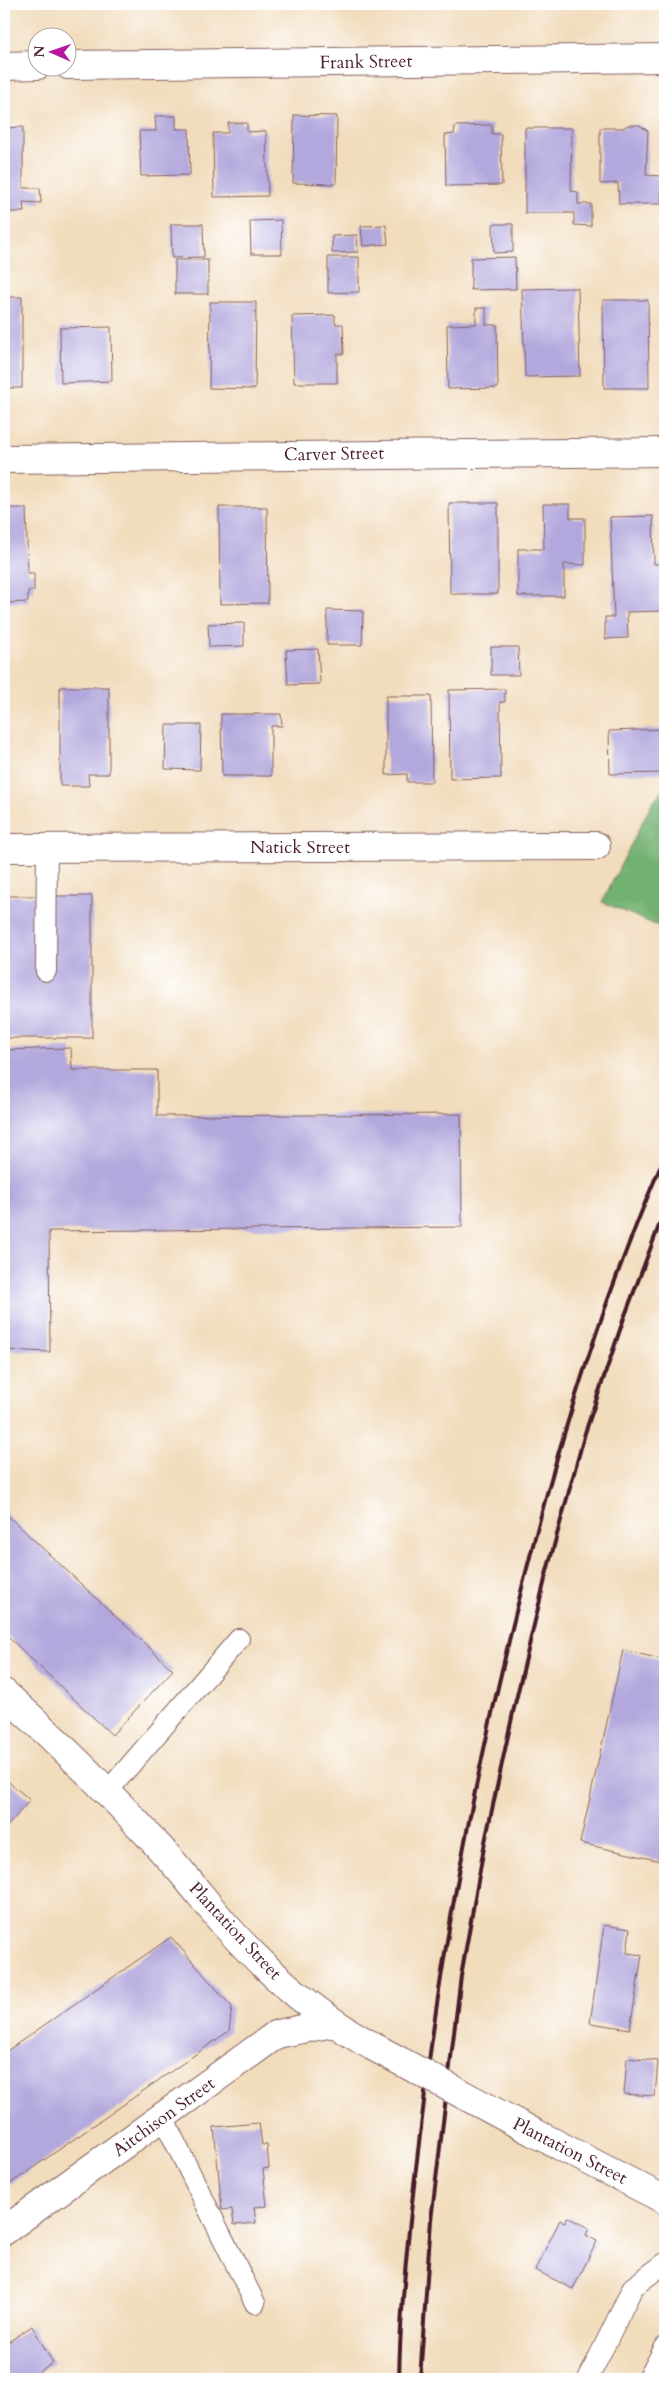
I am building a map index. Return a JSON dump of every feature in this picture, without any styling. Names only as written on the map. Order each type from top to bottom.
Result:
[{"type":"street","name":"Frank Street","points":[[78,65],[665,58]]},
{"type":"street","points":[[4,66],[28,66]]},
{"type":"street","name":"Carver Street","points":[[4,459],[665,452]]},
{"type":"street","name":"Natick Street","points":[[4,848],[596,846]]},
{"type":"street","name":"Plantation Street","points":[[4,1693],[70,1754],[171,1860],[253,1955],[305,2002],[372,2046],[665,2200]]},
{"type":"street","name":"Aitchison Street","points":[[4,2231],[278,2034],[333,2022]]},
{"type":"lane","points":[[46,971],[47,848]]},
{"type":"lane","points":[[107,1792],[239,1639]]},
{"type":"lane","points":[[163,2118],[255,2303]]},
{"type":"lane","points":[[588,2379],[633,2287],[665,2263]]},
{"type":"lane","points":[[648,2379],[665,2347]]},
{"type":"green space","points":[[665,787],[665,929],[602,902],[653,801]]},
{"type":"building","points":[[294,115],[337,116],[336,184],[293,183]]},
{"type":"building","points":[[155,116],[176,116],[176,129],[189,129],[190,175],[141,176],[139,131],[156,131]]},
{"type":"building","points":[[228,123],[247,123],[247,132],[266,131],[268,196],[214,197],[213,133],[228,133]]},
{"type":"building","points":[[492,125],[492,134],[501,134],[502,185],[446,186],[445,135],[454,134],[455,126]]},
{"type":"building","points":[[628,125],[639,125],[648,131],[646,175],[662,176],[661,204],[619,204],[618,183],[600,184],[600,128],[623,128]]},
{"type":"building","points":[[23,127],[23,188],[40,188],[41,203],[23,202],[24,212],[4,212],[4,128]]},
{"type":"building","points":[[525,128],[572,128],[571,191],[578,192],[578,204],[591,204],[591,226],[574,225],[574,213],[525,213]]},
{"type":"building","points":[[281,220],[282,254],[251,254],[250,221]]},
{"type":"building","points":[[171,224],[203,224],[204,257],[172,258]]},
{"type":"building","points":[[493,224],[513,224],[513,252],[494,253]]},
{"type":"building","points":[[386,225],[388,244],[363,246],[361,226]]},
{"type":"building","points":[[357,235],[358,252],[332,253],[332,236]]},
{"type":"building","points":[[328,257],[359,257],[359,292],[328,293]]},
{"type":"building","points":[[515,257],[516,289],[471,290],[471,258]]},
{"type":"building","points":[[175,260],[208,260],[208,294],[175,294]]},
{"type":"building","points":[[578,288],[580,376],[525,377],[522,289]]},
{"type":"building","points":[[4,297],[22,297],[22,388],[4,388]]},
{"type":"building","points":[[603,300],[648,300],[649,388],[604,388]]},
{"type":"building","points":[[210,302],[256,302],[255,389],[209,388]]},
{"type":"building","points":[[476,308],[486,308],[486,325],[497,325],[498,388],[448,389],[447,325],[476,324]]},
{"type":"building","points":[[335,315],[335,324],[343,324],[344,354],[337,354],[337,383],[294,383],[292,316]]},
{"type":"building","points":[[111,327],[112,381],[61,383],[60,328]]},
{"type":"building","points":[[449,503],[498,503],[498,594],[450,594]]},
{"type":"building","points":[[543,504],[570,504],[570,518],[585,518],[585,565],[564,564],[564,596],[518,596],[518,549],[544,549]]},
{"type":"building","points":[[219,507],[267,507],[268,603],[220,604]]},
{"type":"building","points":[[4,508],[26,508],[28,573],[34,573],[34,591],[28,591],[28,602],[4,603]]},
{"type":"building","points":[[653,516],[654,564],[665,564],[665,611],[627,612],[628,638],[605,639],[605,617],[614,617],[610,517]]},
{"type":"building","points":[[327,610],[363,611],[362,645],[327,645]]},
{"type":"building","points":[[244,623],[244,646],[209,647],[208,624]]},
{"type":"building","points":[[491,647],[518,647],[519,675],[491,675]]},
{"type":"building","points":[[318,649],[320,684],[288,685],[286,650]]},
{"type":"building","points":[[60,687],[109,687],[109,774],[88,774],[89,786],[60,786]]},
{"type":"building","points":[[505,689],[505,702],[500,702],[501,778],[450,779],[449,690]]},
{"type":"building","points":[[386,696],[431,696],[432,782],[407,782],[407,774],[386,775]]},
{"type":"building","points":[[221,714],[281,714],[282,726],[271,726],[271,776],[222,776]]},
{"type":"building","points":[[166,725],[201,725],[200,770],[165,769]]},
{"type":"building","points":[[665,729],[665,773],[610,774],[609,731]]},
{"type":"building","points":[[4,896],[92,896],[92,1038],[4,1038]]},
{"type":"building","points":[[71,1048],[72,1070],[157,1070],[157,1116],[461,1114],[462,1227],[49,1231],[50,1352],[4,1350],[4,1050]]},
{"type":"building","points":[[4,1512],[173,1670],[112,1735],[4,1633]]},
{"type":"building","points":[[623,1650],[665,1660],[665,1862],[580,1843]]},
{"type":"building","points":[[4,1778],[30,1800],[4,1830]]},
{"type":"building","points":[[604,1925],[630,1929],[627,1953],[642,1955],[630,2029],[590,2023]]},
{"type":"building","points":[[171,1937],[232,2007],[229,2031],[4,2188],[4,2053]]},
{"type":"building","points":[[627,2058],[658,2061],[655,2096],[624,2094]]},
{"type":"building","points":[[259,2123],[262,2145],[267,2145],[269,2168],[263,2169],[267,2206],[254,2207],[256,2223],[234,2225],[232,2209],[222,2210],[214,2127]]},
{"type":"building","points":[[567,2217],[589,2228],[586,2235],[597,2241],[573,2289],[535,2270],[560,2220],[565,2222]]},
{"type":"building","points":[[32,2326],[53,2363],[29,2379],[4,2379],[4,2345]]},
{"type":"railway","points":[[399,2379],[400,2341],[409,2228],[434,2023],[451,1915],[483,1755],[522,1586],[556,1461],[616,1276],[665,1156]]},
{"type":"railway","points":[[420,2379],[431,2220],[461,1976],[485,1842],[514,1708],[547,1571],[585,1433],[624,1318],[665,1210]]}]
